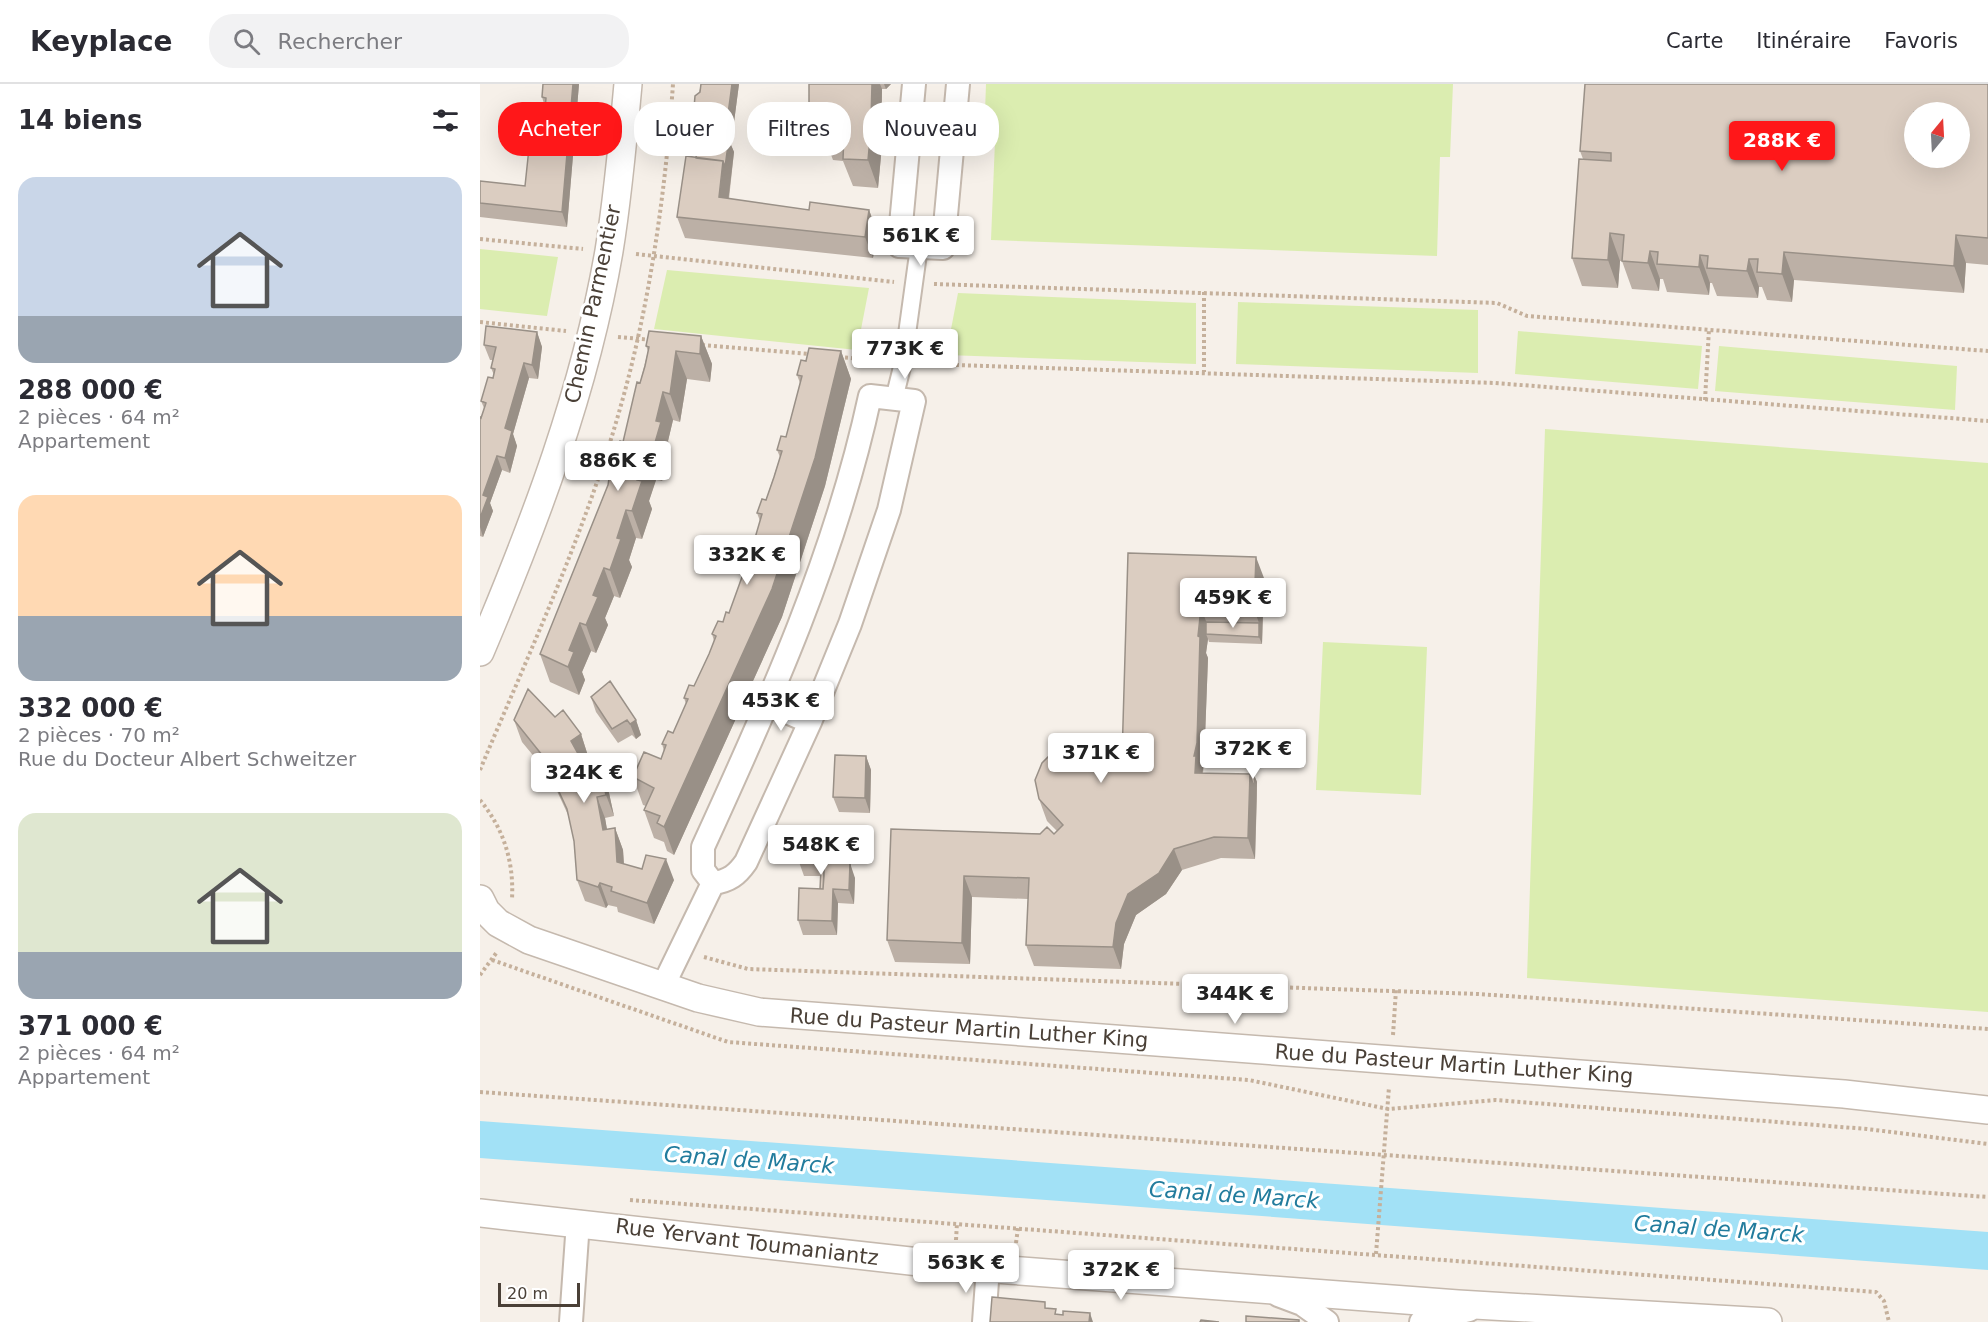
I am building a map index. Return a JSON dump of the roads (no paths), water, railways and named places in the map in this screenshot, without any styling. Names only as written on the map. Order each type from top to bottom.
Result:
[{"type":"street","name":"Chemin Parmentier","points":[[480,652],[519,560],[554,465],[591,334],[608,252],[628,84]]},
{"type":"street","points":[[914,84],[899,246],[943,248],[958,84]]},
{"type":"street","points":[[894,399],[903,363],[919,247]]},
{"type":"street","points":[[870,396],[914,401],[889,510],[850,624],[810,722],[746,862],[738,874],[725,881],[713,883],[703,870],[703,847],[768,704],[830,541],[847,489],[870,396]]},
{"type":"street","points":[[768,704],[810,722]]},
{"type":"street","points":[[480,881],[480,898]]},
{"type":"street","points":[[663,986],[713,883]]},
{"type":"street","name":"Rue du Pasteur Martin Luther King","points":[[480,898],[491,918],[506,929],[529,940],[719,1003],[771,1013],[1833,1093],[1988,1110]]},
{"type":"street","name":"Rue Yervant Toumaniantz","points":[[480,1213],[578,1222],[892,1260],[1260,1289],[1768,1322]]},
{"type":"street","points":[[571,1322],[578,1222]]},
{"type":"street","points":[[984,1322],[988,1268]]},
{"type":"street","points":[[1260,1289],[1302,1304],[1328,1322]]},
{"type":"street","points":[[1421,1322],[1464,1311],[1507,1306]]},
{"type":"water","name":"Canal de Marck","points":[[480,1121],[1988,1232],[1988,1270],[480,1158]]}]
